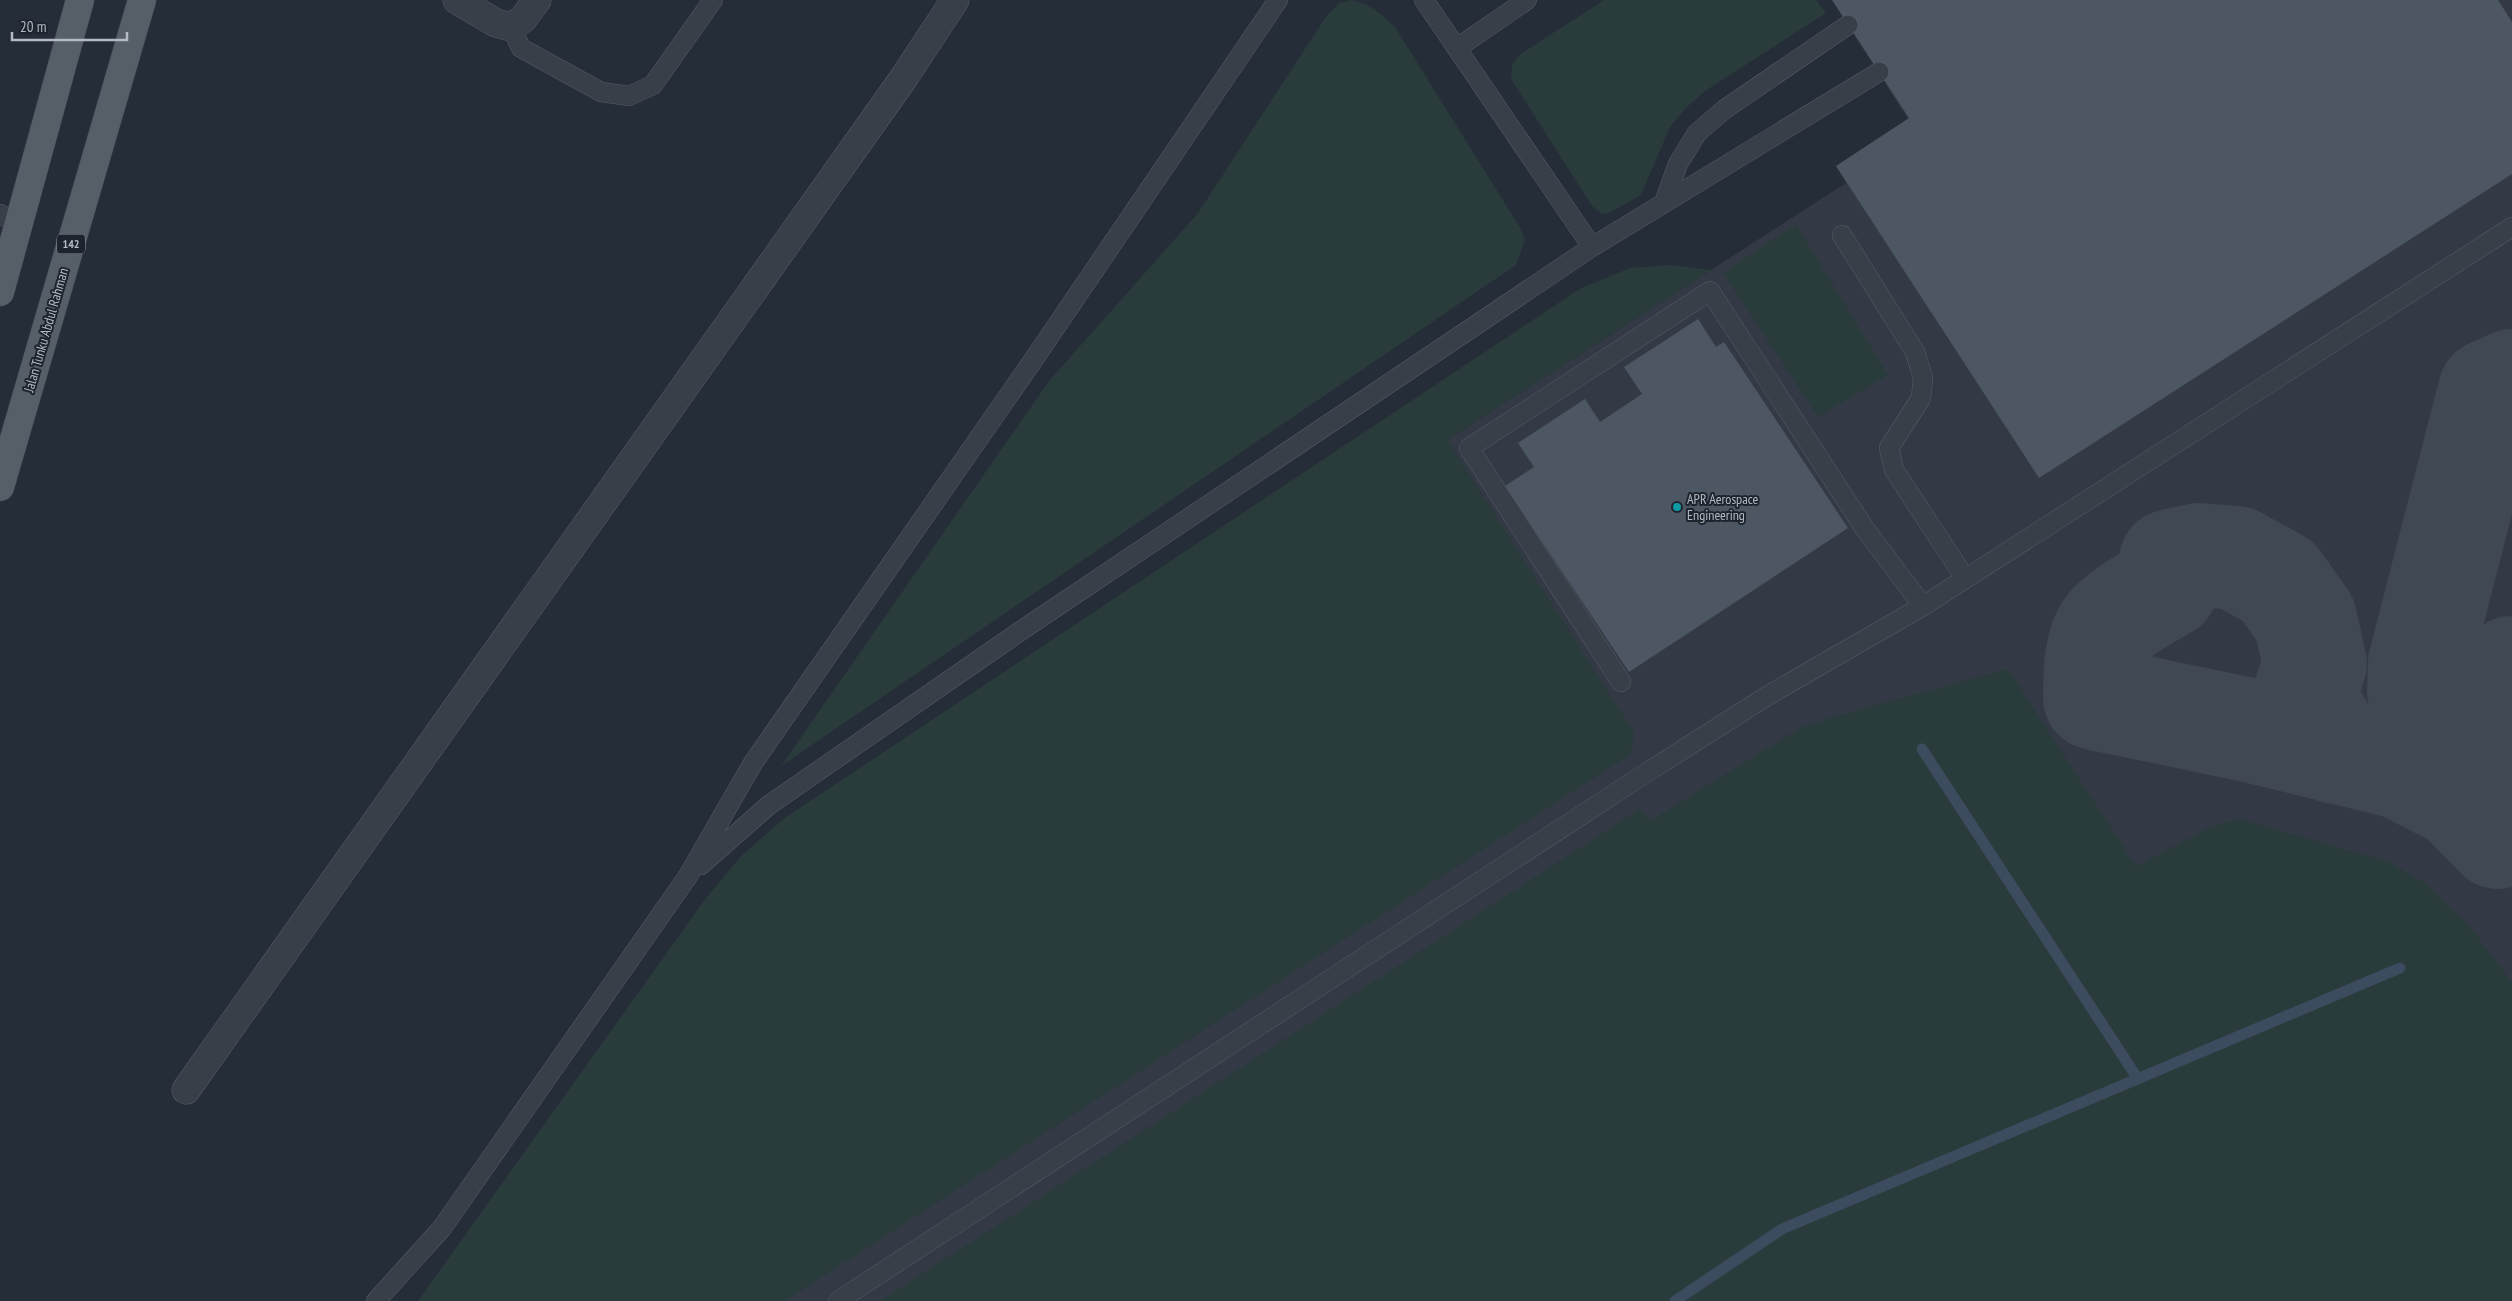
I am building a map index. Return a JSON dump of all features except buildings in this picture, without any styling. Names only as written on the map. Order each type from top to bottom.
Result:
[{"type":"main road","points":[[0,292],[10,220],[80,0]]},
{"type":"main road","name":"Jalan Tunku Abdul Rahman","points":[[0,488],[142,0]]},
{"type":"street","points":[[457,0],[496,23],[511,27],[523,19],[537,0]]},
{"type":"street","points":[[186,1090],[903,79],[955,0]]},
{"type":"lane","points":[[511,27],[521,48],[601,92],[629,96],[653,85],[712,0]]},
{"type":"lane","points":[[376,1301],[442,1228],[688,876],[753,764],[1034,359],[1278,0]]},
{"type":"lane","points":[[1424,0],[1592,247]]},
{"type":"lane","points":[[1457,48],[1527,0]]},
{"type":"lane","points":[[1664,203],[1678,164],[1697,133],[1725,108],[1848,25]]},
{"type":"lane","points":[[688,876],[777,799],[1030,625],[1592,247],[1879,72]]},
{"type":"lane","points":[[838,1301],[1654,767],[1767,696],[1923,606],[2512,227]]},
{"type":"lane","points":[[1842,236],[1915,352],[1922,378],[1921,398],[1889,448],[1894,470],[1965,578]]},
{"type":"lane","points":[[1622,682],[1469,448],[1710,291],[1865,529],[1923,606]]},
{"type":"shaded area","points":[[1351,0],[1370,6],[1395,27],[1521,229],[1525,240],[1516,265],[781,766],[1049,381],[1198,213],[1327,15],[1339,3]]},
{"type":"shaded area","points":[[1604,0],[1816,0],[1826,13],[1705,91],[1686,108],[1670,127],[1641,195],[1609,213],[1602,214],[1592,206],[1511,79],[1512,65],[1519,55]]},
{"type":"shaded area","points":[[1832,0],[2512,0],[2512,1301],[760,1301],[1633,732],[1447,440],[1846,183],[1836,166],[1908,119]]},
{"type":"shaded area","points":[[1796,224],[1888,375],[1818,417],[1723,273]]},
{"type":"shaded area","points":[[1670,265],[1711,270],[1447,440],[1634,732],[1631,754],[785,1301],[418,1301],[706,898],[742,855],[786,817],[1581,288],[1630,268]]},
{"type":"shaded area","points":[[2008,669],[2136,866],[2213,826],[2239,819],[2389,862],[2426,884],[2470,927],[2512,982],[2512,1301],[880,1301],[1640,809],[1650,821],[1800,728],[1836,716]]},
{"type":"waterway","points":[[1922,749],[2138,1079]]},
{"type":"waterway","points":[[1675,1301],[1782,1229],[2400,968]]},
{"type":"taxiway","points":[[2491,824],[2429,722],[2419,692],[2420,663],[2490,391],[2512,381]]},
{"type":"taxiway","points":[[2336,752],[2304,697],[2315,664],[2305,619],[2278,581],[2236,558],[2199,555],[2171,561],[2166,587],[2117,618],[2102,637],[2098,654],[2095,698],[2249,730],[2400,767],[2459,797],[2498,837]]},
{"type":"taxiway","points":[[2473,794],[2460,740],[2464,713],[2470,701],[2483,686],[2512,668]]},
{"type":"place","name":"APR Aerospace Engineering","points":[[1677,507]]}]
